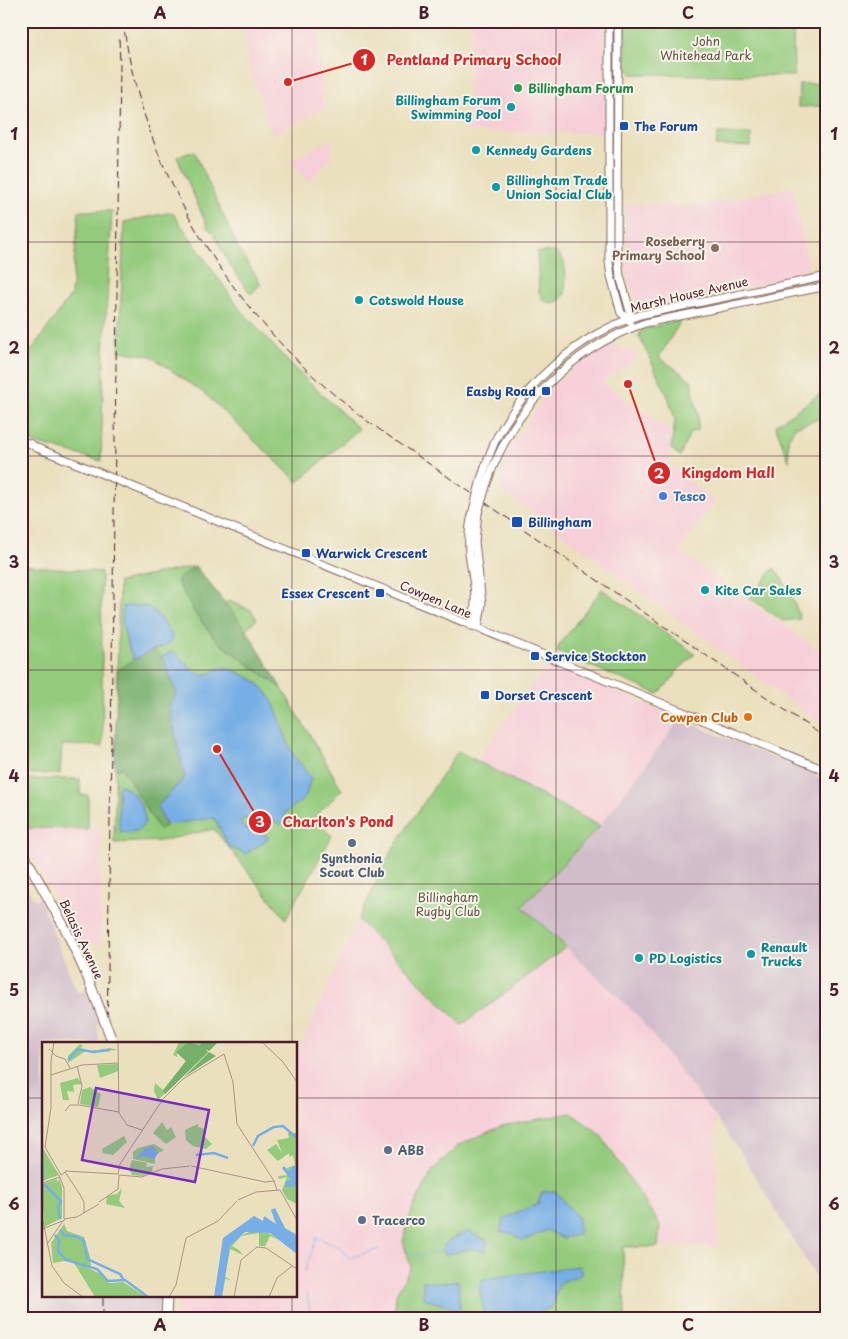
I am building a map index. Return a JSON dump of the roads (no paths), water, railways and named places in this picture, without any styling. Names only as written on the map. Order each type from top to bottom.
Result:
[{"type":"main road","name":"Belasis Avenue","points":[[21,849],[66,930],[87,976],[112,1040]]},
{"type":"main road","points":[[166,1318],[167,1296]]},
{"type":"street","points":[[609,21],[609,262],[621,313],[629,319]]},
{"type":"street","points":[[618,21],[617,250],[620,276],[630,311],[629,319],[632,327]]},
{"type":"street","name":"Marsh House Avenue","points":[[474,627],[476,603],[469,542],[470,524],[496,439],[528,392],[551,368],[584,341],[629,319],[662,310],[827,276]]},
{"type":"street","name":"Marsh House Avenue","points":[[484,481],[503,443],[535,397],[558,374],[606,339],[632,327],[660,320],[827,286]]},
{"type":"street","points":[[528,392],[535,397]]},
{"type":"street","name":"Cowpen Lane","points":[[21,442],[29,443],[36,448],[827,771]]},
{"type":"street","name":"Cowpen Lane","points":[[21,447],[36,448]]},
{"type":"water","points":[[124,606],[146,606],[157,614],[172,634],[171,642],[162,648],[154,649],[133,660],[126,640],[122,613]]},
{"type":"water","points":[[172,651],[197,673],[204,675],[226,668],[242,674],[260,685],[266,691],[275,707],[291,750],[311,778],[305,798],[284,814],[285,818],[280,825],[267,817],[254,822],[246,818],[240,821],[243,827],[269,838],[246,854],[229,847],[214,818],[166,825],[157,807],[185,777],[170,705],[177,693],[162,657]]},
{"type":"water","points":[[120,785],[130,790],[138,800],[143,811],[145,822],[135,831],[121,832],[119,827],[118,789]]},
{"type":"water","points":[[555,1191],[578,1218],[578,1235],[562,1238],[547,1230],[523,1241],[511,1233],[500,1232],[504,1219],[538,1203],[542,1192]]},
{"type":"water","points":[[470,1231],[481,1239],[488,1240],[485,1251],[473,1248],[444,1255],[442,1250],[446,1243]]},
{"type":"water","points":[[579,1266],[582,1274],[561,1282],[551,1307],[528,1318],[485,1318],[479,1286],[483,1279]]},
{"type":"water","points":[[423,1281],[444,1283],[458,1281],[460,1311],[423,1298]]},
{"type":"waterway","points":[[305,1271],[317,1237],[341,1248],[349,1258],[379,1249]]},
{"type":"waterway","points":[[414,1254],[420,1256],[442,1250]]},
{"type":"waterway","points":[[307,1294],[310,1312],[307,1318]]},
{"type":"railway","points":[[123,21],[134,80],[152,138],[177,194],[206,247],[241,297],[280,343],[323,385],[370,423],[827,739]]},
{"type":"railway","points":[[107,1042],[119,36]]},
{"type":"railway","points":[[103,1296],[103,1318]]},
{"type":"place","name":"Pentland Primary School","points":[[288,82]]},
{"type":"place","name":"Billingham Forum","points":[[518,88]]},
{"type":"place","name":"Billingham Forum Swimming Pool","points":[[511,107]]},
{"type":"place","name":"The Forum","points":[[624,126]]},
{"type":"place","name":"Kennedy Gardens","points":[[476,150]]},
{"type":"place","name":"Billingham Trade Union Social Club","points":[[496,187]]},
{"type":"place","name":"Roseberry Primary School","points":[[715,248]]},
{"type":"place","name":"Cotswold House","points":[[359,300]]},
{"type":"place","name":"Kingdom Hall","points":[[628,384]]},
{"type":"place","name":"Easby Road","points":[[546,391]]},
{"type":"place","name":"Tesco","points":[[663,496]]},
{"type":"place","name":"Billingham","points":[[517,522]]},
{"type":"place","name":"Warwick Crescent","points":[[306,553]]},
{"type":"place","name":"Kite Car Sales","points":[[705,590]]},
{"type":"place","name":"Essex Crescent","points":[[380,593]]},
{"type":"place","name":"Service Stockton","points":[[535,656]]},
{"type":"place","name":"Dorset Crescent","points":[[485,695]]},
{"type":"place","name":"Cowpen Club","points":[[748,717]]},
{"type":"place","name":"Charlton's Pond","points":[[217,749]]},
{"type":"place","name":"Synthonia Scout Club","points":[[352,843]]},
{"type":"place","name":"Renault Trucks","points":[[751,954]]},
{"type":"place","name":"PD Logistics","points":[[639,958]]},
{"type":"place","name":"ABB","points":[[388,1150]]},
{"type":"place","name":"Tracerco","points":[[362,1220]]},
{"type":"park label","name":"John Whitehead Park","points":[[706,48]]},
{"type":"park label","name":"Billingham Rugby Club","points":[[448,904]]}]
